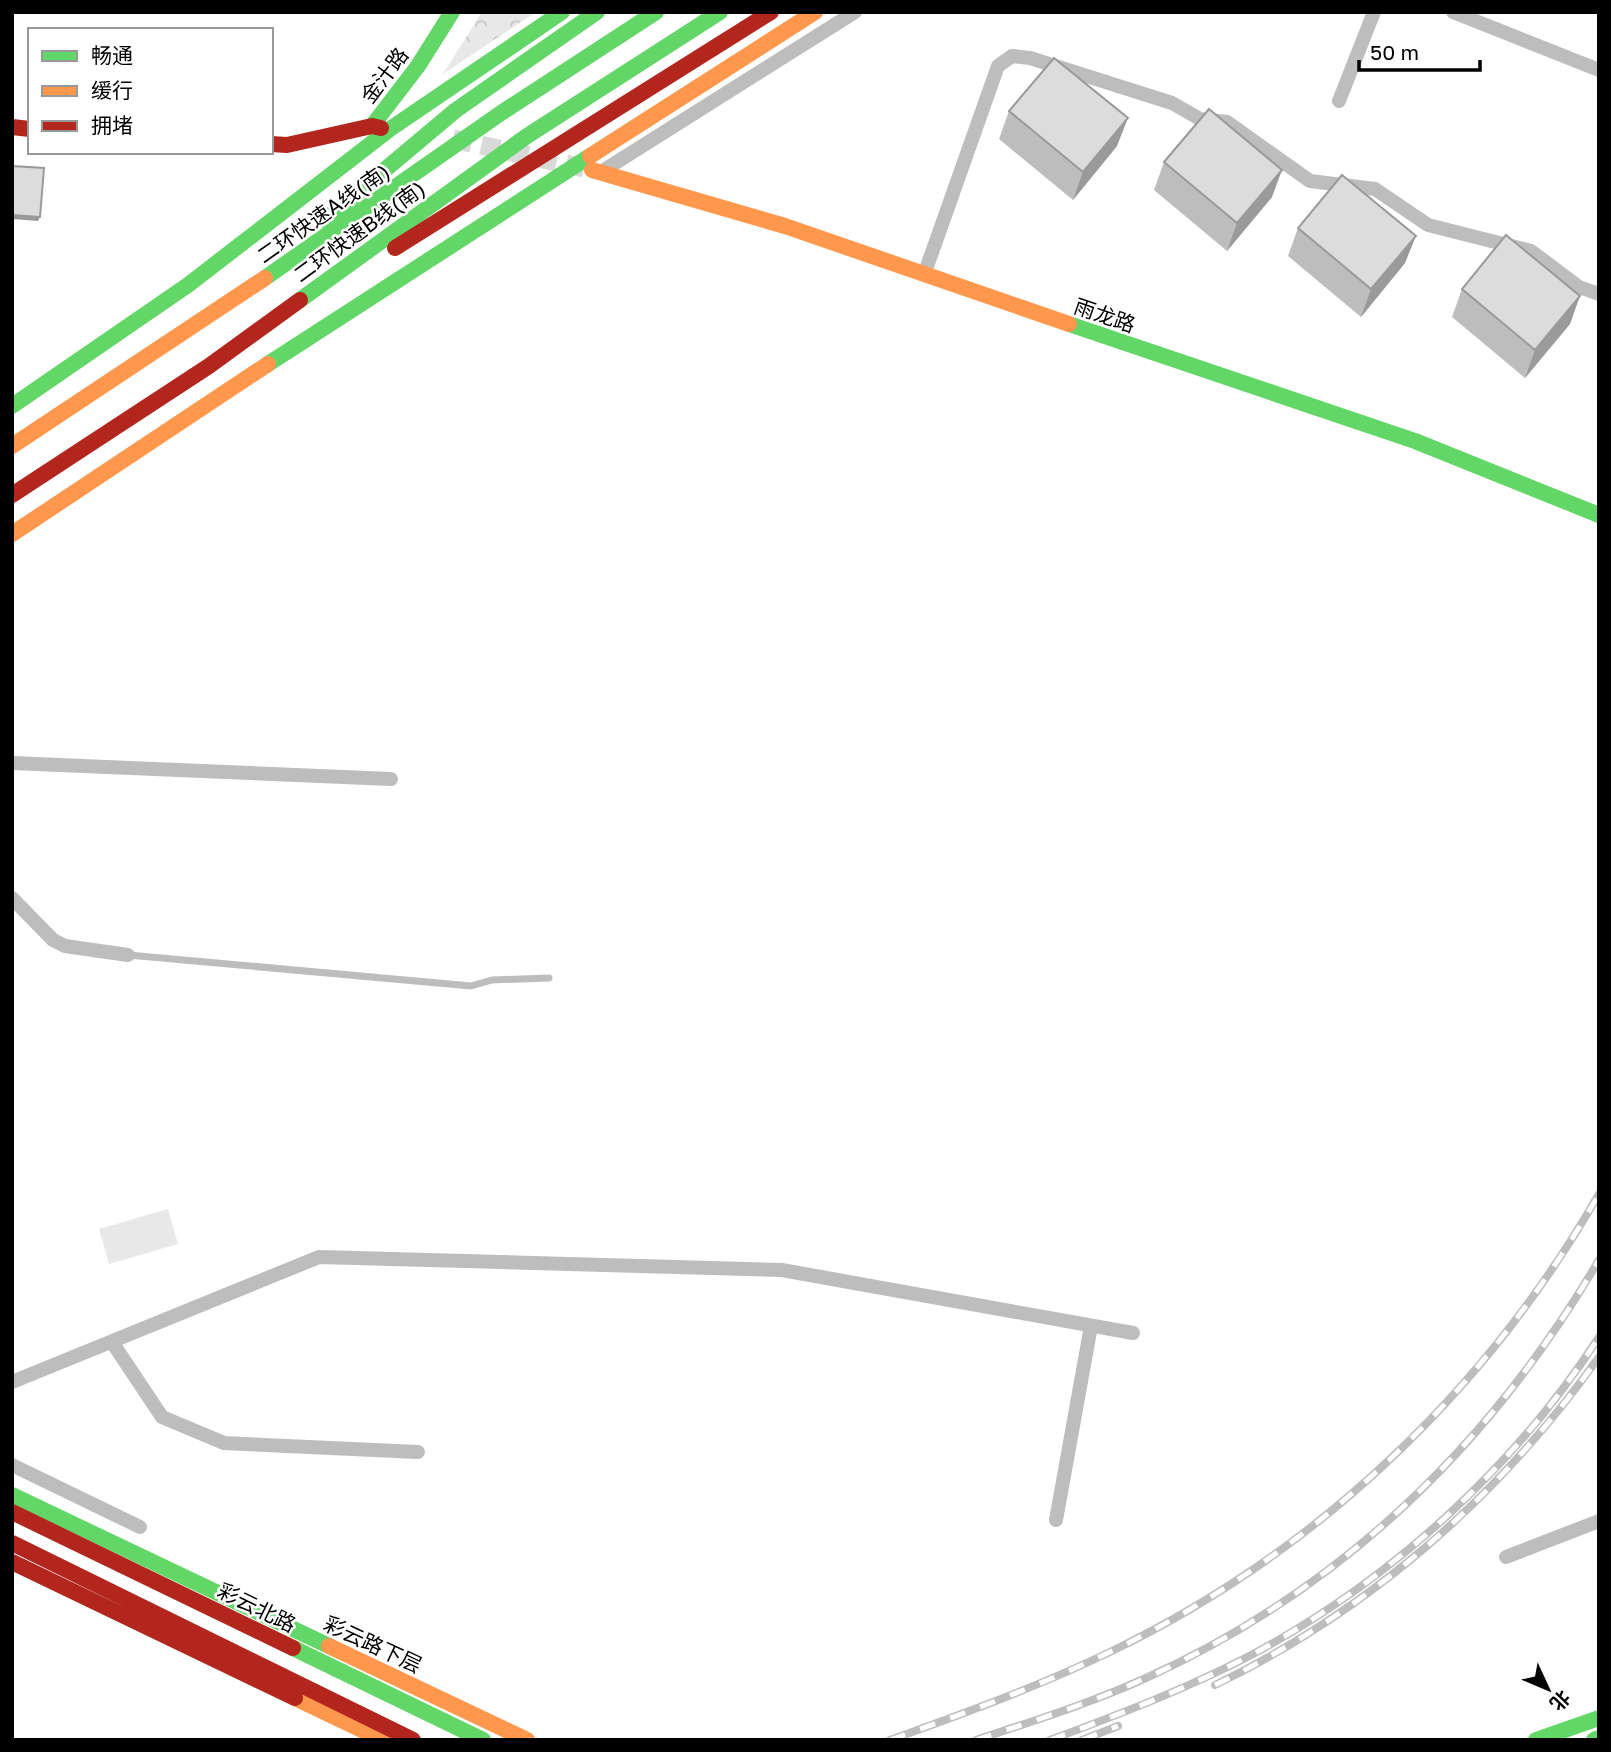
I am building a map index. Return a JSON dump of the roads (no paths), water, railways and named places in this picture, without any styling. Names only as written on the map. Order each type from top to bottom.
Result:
[{"type":"main road","name":"金汁路","points":[[273,144],[287,145],[376,127],[452,12]]},
{"type":"main road","points":[[12,406],[154,310],[390,128],[562,12]]},
{"type":"main road","points":[[142,362],[259,275],[456,110],[597,12]]},
{"type":"main road","name":"二环快速A线(南)","points":[[12,446],[142,362],[491,120],[656,12]]},
{"type":"main road","name":"二环快速B线(南)","points":[[18,491],[209,366],[515,144],[720,12]]},
{"type":"main road","points":[[209,366],[771,12]]},
{"type":"main road","points":[[12,534],[352,309],[815,12]]},
{"type":"main road","name":"雨龙路","points":[[596,171],[673,190],[1409,441],[1599,515]]},
{"type":"main road","name":"彩云路下层","points":[[12,1495],[527,1740]]},
{"type":"main road","name":"彩云北路","points":[[12,1511],[483,1740]]},
{"type":"main road","points":[[12,1543],[413,1740]]},
{"type":"main road","points":[[12,1562],[383,1740]]},
{"type":"main road","points":[[1536,1740],[1599,1718]]},
{"type":"street","points":[[596,171],[855,12]]},
{"type":"street","points":[[1339,101],[1374,12]]},
{"type":"street","points":[[1453,12],[1599,70]]},
{"type":"street","points":[[924,275],[998,66],[1012,56],[1030,58],[1172,103],[1200,119],[1227,122],[1310,181],[1375,189],[1428,225],[1531,251],[1579,287],[1599,294]]},
{"type":"street","points":[[12,764],[391,779]]},
{"type":"street","points":[[12,898],[53,940],[65,946],[128,955]]},
{"type":"street","points":[[12,1382],[319,1257],[782,1270],[1133,1333]]},
{"type":"street","points":[[1056,1520],[1091,1326]]},
{"type":"street","points":[[112,1342],[162,1417],[224,1443],[418,1452]]},
{"type":"street","points":[[12,1465],[140,1527]]},
{"type":"street","points":[[1506,1557],[1599,1521]]},
{"type":"lane","points":[[128,955],[471,986],[492,980],[549,978]]},
{"type":"tunnel","points":[[453,139],[584,168]]},
{"type":"railway","points":[[890,1740],[1030,1687],[1112,1651],[1187,1611],[1259,1566],[1326,1515],[1390,1459],[1449,1399],[1504,1335],[1554,1266],[1599,1194]]},
{"type":"railway","points":[[976,1740],[1083,1704],[1146,1678],[1217,1642],[1284,1601],[1347,1555],[1406,1505],[1460,1450],[1510,1390],[1557,1327],[1599,1260]]},
{"type":"railway","points":[[1050,1740],[1154,1700],[1230,1666],[1306,1624],[1355,1591],[1402,1555],[1489,1475],[1566,1385],[1599,1337]]},
{"type":"railway","points":[[1215,1685],[1326,1622],[1428,1545],[1519,1457],[1599,1357]]},
{"type":"railway","points":[[1082,1740],[1118,1726]]}]
